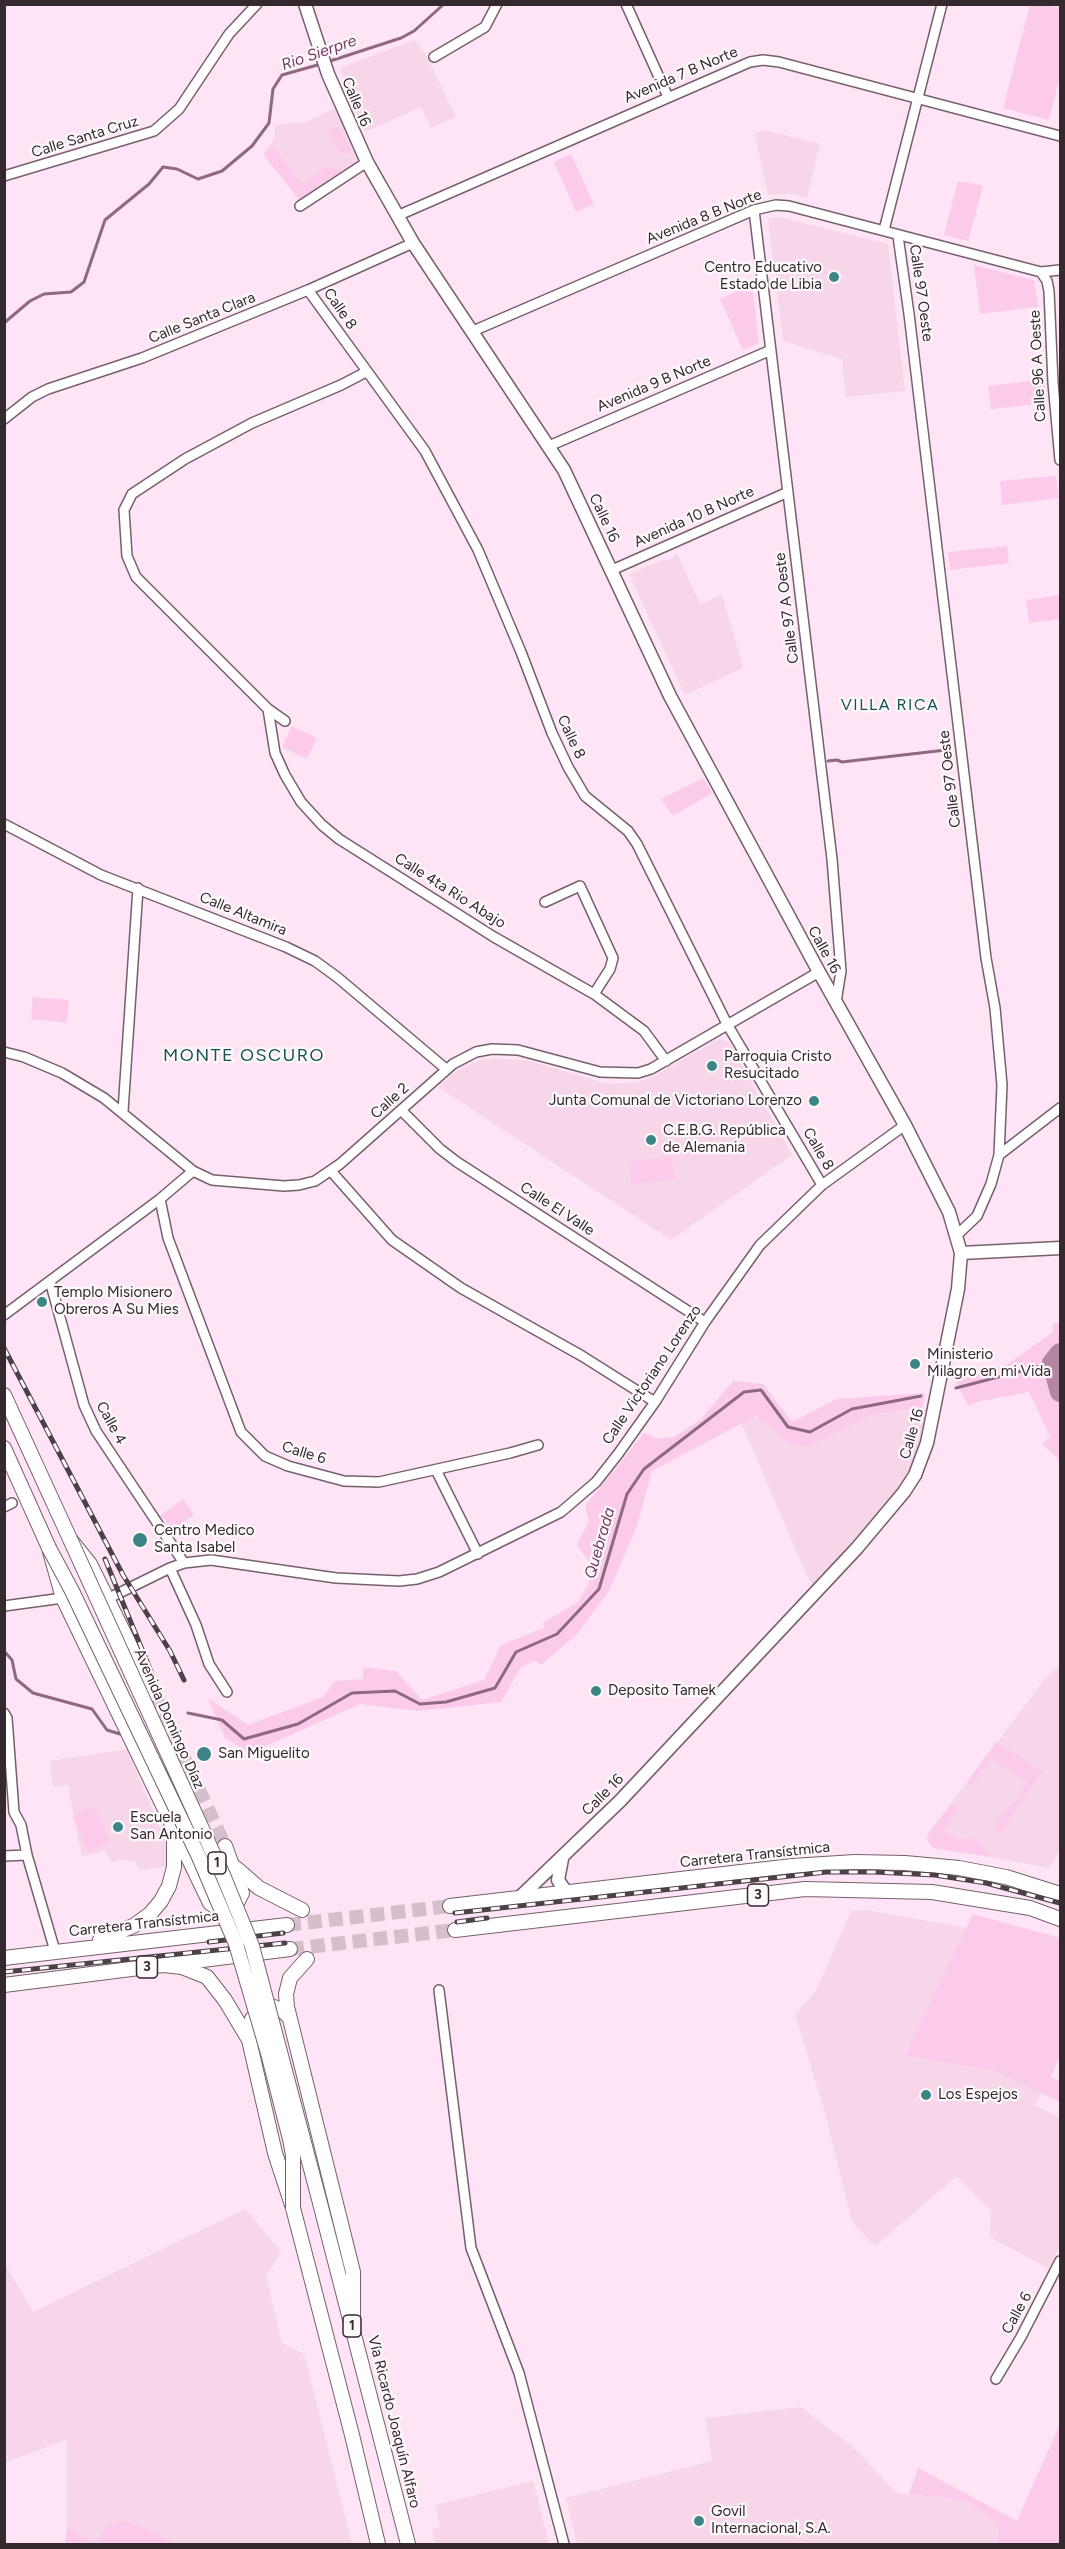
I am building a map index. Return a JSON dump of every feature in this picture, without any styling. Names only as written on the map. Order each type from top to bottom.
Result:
[{"type":"main road","name":"Calle 16","points":[[305,4],[328,74],[367,162],[412,243],[549,446],[574,489],[670,696],[819,972],[905,1125],[949,1212],[961,1253],[958,1289],[927,1443],[910,1483],[857,1548],[620,1801],[518,1899]]},
{"type":"main road","points":[[961,1253],[1060,1248]]},
{"type":"main road","name":"Avenida Domingo Díaz","points":[[4,1395],[223,1875],[252,1946],[320,2203]]},
{"type":"main road","name":"Avenida Domingo Díaz","points":[[4,1448],[49,1548],[72,1591],[199,1857],[236,1944],[290,2139],[293,2156],[293,2208]]},
{"type":"main road","points":[[70,1539],[90,1564],[154,1694]]},
{"type":"main road","points":[[49,1548],[63,1598],[210,1904],[215,1909],[228,1909],[236,1905],[241,1898],[242,1888],[225,1846]]},
{"type":"main road","points":[[74,1948],[135,1925],[150,1914],[160,1901],[172,1878],[175,1858],[174,1834],[166,1810]]},
{"type":"main road","points":[[562,1858],[558,1880],[571,1893]]},
{"type":"main road","name":"Carretera Transístmica","points":[[450,1906],[792,1866],[855,1862],[905,1863],[959,1868],[1006,1877],[1060,1894]]},
{"type":"main road","points":[[233,1866],[260,1888],[302,1910]]},
{"type":"main road","name":"3","points":[[455,1930],[805,1889],[933,1892],[1030,1908],[1060,1919]]},
{"type":"main road","name":"Carretera Transístmica","points":[[4,1958],[74,1948],[287,1925]]},
{"type":"main road","name":"3","points":[[4,1985],[290,1949]]},
{"type":"main road","points":[[307,1959],[296,1969],[288,1983],[286,2000],[353,2272],[353,2329]]},
{"type":"main road","points":[[164,1965],[183,1967],[207,1977],[225,2000],[249,2040],[275,2153],[293,2208]]},
{"type":"main road","points":[[249,2040],[252,2019],[265,2007],[274,2007],[289,2017]]},
{"type":"main road","name":"Vía Ricardo Joaquín Alfaro","points":[[320,2203],[408,2544]]},
{"type":"main road","name":"1","points":[[293,2208],[378,2544]]},
{"type":"street","name":"Calle Santa Cruz","points":[[4,176],[154,131],[179,108],[229,34],[257,4]]},
{"type":"street","points":[[434,57],[485,27],[497,4]]},
{"type":"street","points":[[626,4],[668,97]]},
{"type":"street","points":[[884,230],[942,4]]},
{"type":"street","name":"Avenida 7 B Norte","points":[[397,216],[750,62],[764,60],[1060,136]]},
{"type":"street","points":[[300,206],[367,162]]},
{"type":"street","name":"Avenida 8 B Norte","points":[[473,331],[754,210],[776,205],[789,206],[884,230],[898,236],[1041,272],[1060,270]]},
{"type":"street","name":"Calle 97 A Oeste","points":[[754,210],[832,859],[841,971],[836,1002]]},
{"type":"street","name":"Calle 97 Oeste","points":[[898,236],[986,958],[995,1008],[1002,1085],[999,1155],[985,1201],[970,1225],[957,1235]]},
{"type":"street","name":"Calle Santa Clara","points":[[4,419],[32,397],[48,389],[142,358],[308,290],[412,243]]},
{"type":"street","name":"Calle 96 A Oeste","points":[[1041,272],[1047,281],[1049,291],[1053,382],[1060,460]]},
{"type":"street","name":"Calle 8","points":[[308,290],[425,451],[478,550],[568,767],[585,796],[628,831],[637,844],[727,1024],[822,1185]]},
{"type":"street","name":"Avenida 9 B Norte","points":[[549,446],[771,350]]},
{"type":"street","points":[[285,721],[268,709],[136,577],[127,556],[124,510],[132,494],[185,459],[252,423],[366,372]]},
{"type":"street","name":"Avenida 10 B Norte","points":[[612,570],[788,492]]},
{"type":"street","name":"Calle 4ta Rio Abajo","points":[[268,709],[275,753],[285,775],[301,801],[322,825],[339,839],[494,937],[594,994],[644,1031],[666,1061]]},
{"type":"street","name":"Calle Altamira","points":[[4,824],[101,875],[286,947],[315,961],[338,977],[446,1069]]},
{"type":"street","points":[[545,902],[580,886],[613,958],[610,969],[594,994]]},
{"type":"street","points":[[123,1112],[138,888]]},
{"type":"street","name":"Calle 2","points":[[193,1171],[212,1179],[284,1186],[315,1181],[331,1171],[402,1111],[446,1069],[470,1054],[492,1049],[532,1053],[610,1074],[638,1073],[666,1061],[819,972]]},
{"type":"street","points":[[4,1052],[24,1057],[62,1073],[123,1112],[193,1171],[160,1199],[4,1315]]},
{"type":"street","points":[[999,1155],[1019,1142],[1060,1108]]},
{"type":"street","name":"Calle El Valle","points":[[402,1111],[457,1162],[705,1322]]},
{"type":"street","name":"Calle Victoriano Lorenzo","points":[[107,1599],[170,1568],[184,1563],[211,1560],[336,1578],[399,1581],[439,1572],[561,1512],[580,1498],[618,1454],[655,1402],[705,1322],[760,1245],[822,1185],[905,1125]]},
{"type":"street","points":[[331,1171],[392,1240],[461,1288],[582,1356],[655,1402]]},
{"type":"street","name":"Calle 6","points":[[160,1199],[168,1238],[241,1432],[256,1449],[275,1461],[344,1481],[379,1482],[538,1445]]},
{"type":"street","name":"Calle 4","points":[[50,1281],[84,1405],[109,1452],[184,1563]]},
{"type":"street","points":[[436,1470],[478,1554]]},
{"type":"street","points":[[170,1568],[196,1624],[209,1664],[226,1692]]},
{"type":"street","points":[[4,1606],[63,1598]]},
{"type":"street","points":[[4,1713],[7,1718],[14,1812],[21,1825],[27,1855],[55,1951]]},
{"type":"street","points":[[4,1856],[27,1855]]},
{"type":"street","points":[[439,1990],[471,2248],[519,2373],[564,2544]]},
{"type":"street","name":"Calle 6","points":[[996,2379],[1021,2337],[1060,2261]]},
{"type":"shaded area","points":[[1030,5],[1060,8],[1060,76],[1049,120],[1003,108]]},
{"type":"shaded area","points":[[414,40],[425,53],[456,117],[431,128],[421,107],[365,132],[346,89],[340,68]]},
{"type":"shaded area","points":[[335,108],[360,159],[301,202],[263,154],[274,140],[275,125],[306,122]]},
{"type":"shaded area","points":[[333,127],[339,127],[352,152],[347,154],[338,151],[329,132]]},
{"type":"shaded area","points":[[765,130],[820,144],[807,198],[793,194],[768,195],[755,134]]},
{"type":"shaded area","points":[[274,147],[302,183],[326,167],[338,169],[341,172],[301,202],[263,154]]},
{"type":"shaded area","points":[[571,154],[594,204],[576,212],[554,162]]},
{"type":"shaded area","points":[[958,181],[983,186],[968,241],[944,235]]},
{"type":"shaded area","name":"Centro Educativo Estado de Libia","points":[[768,218],[783,218],[888,244],[905,391],[846,397],[842,359],[783,341]]},
{"type":"shaded area","points":[[974,265],[1034,280],[1038,307],[980,314]]},
{"type":"shaded area","points":[[752,285],[759,343],[743,350],[720,299]]},
{"type":"shaded area","points":[[1044,379],[1047,403],[991,409],[988,386]]},
{"type":"shaded area","points":[[1056,476],[1059,498],[1002,505],[1000,481]]},
{"type":"shaded area","points":[[1007,546],[1009,563],[950,570],[948,552]]},
{"type":"shaded area","points":[[677,553],[700,604],[722,595],[743,668],[685,695],[629,574],[665,559],[666,561],[671,559]]},
{"type":"shaded area","points":[[1060,595],[1060,619],[1029,623],[1026,600]]},
{"type":"shaded area","points":[[292,726],[317,738],[307,759],[282,747]]},
{"type":"shaded area","points":[[704,778],[712,793],[673,816],[661,799]]},
{"type":"shaded area","points":[[33,997],[69,1000],[67,1023],[31,1019]]},
{"type":"shaded area","name":"C.E.B.G. República de Alemania","points":[[719,1039],[729,1042],[792,1155],[671,1240],[438,1087],[458,1070],[480,1060],[495,1058],[530,1061],[607,1084],[637,1082],[654,1076]]},
{"type":"shaded area","points":[[672,1157],[675,1180],[631,1184],[629,1161]]},
{"type":"shaded area","points":[[1053,1323],[1060,1323],[1060,1461],[1042,1444],[1050,1436],[1029,1392],[981,1401],[968,1406],[955,1380],[1006,1365],[1053,1332]]},
{"type":"shaded area","points":[[733,1381],[763,1384],[792,1422],[837,1399],[925,1393],[923,1408],[871,1415],[807,1447],[788,1443],[756,1416],[652,1471],[637,1526],[609,1591],[576,1635],[541,1665],[534,1661],[521,1667],[501,1702],[418,1711],[360,1704],[250,1753],[225,1738],[208,1698],[248,1725],[323,1697],[335,1681],[363,1679],[363,1667],[396,1671],[422,1700],[484,1680],[501,1645],[544,1628],[543,1623],[578,1602],[595,1572],[577,1544],[589,1521],[585,1506],[644,1433],[658,1439],[674,1437],[700,1420]]},
{"type":"shaded area","points":[[929,1408],[920,1446],[901,1486],[814,1586],[807,1576],[741,1422],[756,1416],[788,1443],[807,1447],[871,1415]]},
{"type":"shaded area","points":[[183,1499],[194,1515],[172,1531],[161,1515]]},
{"type":"shaded area","points":[[1060,1665],[1060,1850],[1049,1868],[933,1848],[927,1840],[928,1834],[1045,1679]]},
{"type":"shaded area","points":[[996,1742],[1042,1771],[1000,1836],[995,1823],[1008,1806],[1011,1808],[1027,1783],[991,1758],[972,1785],[967,1782]]},
{"type":"shaded area","name":"Escuela San Antonio","points":[[127,1749],[169,1848],[167,1866],[140,1870],[135,1862],[123,1859],[112,1863],[105,1850],[82,1857],[68,1785],[53,1787],[50,1761]]},
{"type":"shaded area","points":[[952,1804],[957,1809],[943,1830],[955,1838],[978,1840],[991,1857],[933,1848],[927,1840],[928,1834]]},
{"type":"shaded area","points":[[95,1805],[110,1841],[88,1852],[72,1816]]},
{"type":"shaded area","points":[[867,1910],[967,1928],[904,2054],[995,2071],[1042,2093],[1034,2105],[1060,2118],[1060,2245],[1049,2269],[990,2237],[991,2211],[957,2176],[875,2246],[852,2222],[824,2109],[795,2014],[816,1991],[851,1911]]},
{"type":"shaded area","points":[[973,1914],[1060,1938],[1060,2056],[1051,2077],[1060,2081],[1060,2102],[995,2071],[904,2055]]},
{"type":"shaded area","points":[[245,2209],[281,2252],[266,2276],[282,2343],[304,2354],[352,2544],[176,2544],[156,2533],[97,2544],[67,2527],[67,2439],[5,2463],[4,2262],[33,2312]]},
{"type":"shaded area","points":[[801,2407],[853,2447],[897,2493],[967,2501],[998,2525],[998,2544],[577,2544],[566,2498],[712,2461],[706,2418]]},
{"type":"shaded area","points":[[1060,2424],[1060,2544],[998,2544],[998,2525],[967,2501],[909,2494],[918,2468],[1017,2521]]},
{"type":"shaded area","points":[[533,2481],[549,2544],[436,2544],[432,2530],[440,2527],[435,2505]]},
{"type":"shaded area","points":[[125,2520],[176,2544],[97,2544],[106,2525]]},
{"type":"shaded area","points":[[67,2527],[97,2544],[65,2544]]},
{"type":"waterway","name":"Rio Sierpre","points":[[327,62],[401,38],[414,31],[444,4]]},
{"type":"waterway","name":"Rio Sierpre","points":[[4,323],[30,301],[44,294],[71,292],[84,282],[105,220],[149,184],[163,167],[177,169],[198,179],[222,171],[252,146],[269,123],[273,89],[282,75],[321,64]]},
{"type":"waterway","points":[[828,761],[842,762],[946,750]]},
{"type":"waterway","points":[[1060,1353],[1052,1363],[1060,1392]]},
{"type":"waterway","name":"Quebrada","points":[[956,1388],[1052,1363]]},
{"type":"waterway","name":"Quebrada","points":[[188,1713],[222,1720],[244,1739],[298,1724],[352,1693],[395,1691],[420,1704],[446,1702],[495,1688],[516,1652],[557,1634],[599,1589],[627,1494],[644,1469],[744,1392],[761,1390],[788,1427],[810,1432],[852,1409],[921,1396]]},
{"type":"waterway","name":"Quebrada","points":[[4,1651],[12,1660],[16,1679],[33,1693],[92,1709],[107,1730],[120,1734]]},
{"type":"tunnel","points":[[154,1694],[225,1846]]},
{"type":"tunnel","points":[[287,1925],[450,1906]]},
{"type":"tunnel","points":[[290,1949],[455,1930]]},
{"type":"railway","points":[[4,1348],[123,1575],[170,1651],[184,1680]]},
{"type":"railway","points":[[105,1559],[159,1691]]},
{"type":"railway","points":[[455,1913],[826,1872],[935,1875],[986,1883],[1060,1903]]},
{"type":"railway","points":[[457,1922],[487,1918]]},
{"type":"railway","points":[[209,1942],[283,1933]]},
{"type":"railway","points":[[4,1972],[285,1943]]},
{"type":"place","name":"Centro Educativo Estado de Libia","points":[[834,277]]},
{"type":"place","name":"Parroquia Cristo Resucitado","points":[[712,1066]]},
{"type":"place","name":"Junta Comunal de Victoriano Lorenzo","points":[[814,1101]]},
{"type":"place","name":"C.E.B.G. República de Alemania","points":[[651,1140]]},
{"type":"place","name":"Templo Misionero Obreros A Su Mies","points":[[42,1302]]},
{"type":"place","name":"Ministerio Milagro en mi Vida","points":[[915,1364]]},
{"type":"place","name":"Centro Medico Santa Isabel","points":[[140,1540]]},
{"type":"place","name":"Deposito Tamek","points":[[596,1691]]},
{"type":"place","name":"San Miguelito","points":[[204,1754]]},
{"type":"place","name":"Escuela San Antonio","points":[[118,1827]]},
{"type":"place","name":"Los Espejos","points":[[926,2095]]},
{"type":"place","name":"Govil Internacional, S.A.","points":[[699,2521]]},
{"type":"district","name":"VILLA RICA","points":[[890,705]]},
{"type":"district","name":"MONTE OSCURO","points":[[244,1056]]}]
